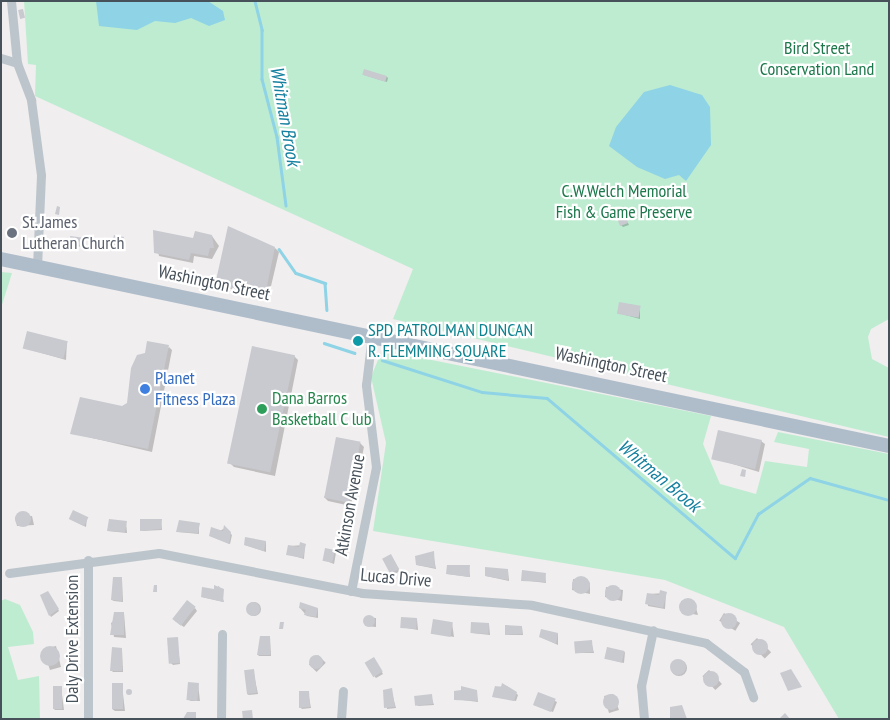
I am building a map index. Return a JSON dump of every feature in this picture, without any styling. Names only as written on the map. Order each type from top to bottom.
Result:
[{"type":"main road","name":"Washington Street","points":[[1,259],[372,335],[889,446]]},
{"type":"street","points":[[11,1],[17,63],[31,100],[41,175],[37,266]]},
{"type":"street","points":[[1,58],[17,63]]},
{"type":"street","name":"Atkinson Avenue","points":[[351,591],[376,467],[366,386],[372,335]]},
{"type":"street","name":"Lucas Drive","points":[[9,572],[88,560],[169,554],[351,591],[524,604],[653,630],[718,648],[744,672],[753,697]]},
{"type":"street","name":"Daly Drive Extension","points":[[88,560],[88,719]]},
{"type":"street","points":[[644,719],[641,686],[653,630]]},
{"type":"street","points":[[221,719],[222,634]]},
{"type":"street","points":[[341,719],[343,691]]},
{"type":"green space","name":"C.W.Welch Memorial Fish & Game Preserve","points":[[24,1],[889,1],[889,319],[871,329],[868,337],[872,359],[889,368],[889,437],[393,319],[413,269],[35,96],[36,65],[28,64]]},
{"type":"green space","points":[[1,272],[12,273],[1,308]]},
{"type":"green space","points":[[382,350],[711,416],[703,444],[720,484],[756,494],[765,461],[807,467],[809,449],[774,442],[778,432],[889,454],[889,719],[839,719],[784,627],[665,580],[373,531],[386,443],[371,377]]},
{"type":"green space","points":[[5,599],[20,605],[33,632],[34,644],[8,647],[18,680],[39,676],[40,719],[1,719],[1,601]]},
{"type":"water","points":[[96,1],[208,1],[223,11],[225,20],[209,26],[191,18],[175,23],[155,21],[137,30],[99,26]]},
{"type":"water","points":[[670,85],[702,95],[710,107],[711,145],[686,181],[679,175],[665,179],[637,167],[609,146],[616,127],[644,92]]},
{"type":"building","points":[[23,9],[25,18],[20,19],[18,10]]},
{"type":"building","points":[[364,69],[387,76],[385,82],[362,75]]},
{"type":"building","points":[[57,206],[60,207],[59,215],[55,214]]},
{"type":"building","points":[[626,216],[628,223],[620,226],[617,218]]},
{"type":"building","points":[[228,226],[275,247],[265,296],[215,285]]},
{"type":"building","points":[[153,230],[193,238],[195,231],[212,235],[214,248],[210,248],[208,256],[191,253],[189,260],[154,253]]},
{"type":"building","points":[[114,235],[124,237],[122,249],[111,246]]},
{"type":"building","points":[[70,236],[85,238],[83,247],[72,246]]},
{"type":"building","points":[[619,302],[641,306],[639,318],[617,314]]},
{"type":"building","points":[[27,331],[68,341],[63,359],[23,348]]},
{"type":"building","name":"Planet Fitness Plaza","points":[[147,341],[169,345],[148,449],[70,434],[80,397],[122,406],[127,403],[131,368],[137,355],[145,353]]},
{"type":"building","name":"Dana Barros Basketball C lub","points":[[252,346],[295,355],[270,473],[227,463]]},
{"type":"building","points":[[718,430],[762,440],[755,469],[711,459]]},
{"type":"building","points":[[336,437],[361,442],[349,503],[324,498]]},
{"type":"building","points":[[742,469],[746,470],[745,477],[740,476]]},
{"type":"building","points":[[73,510],[88,517],[84,526],[69,519]]},
{"type":"building","points":[[23,511],[31,519],[23,527],[15,519]]},
{"type":"building","points":[[109,519],[127,521],[125,532],[107,531]]},
{"type":"building","points":[[140,519],[162,519],[161,529],[140,531]]},
{"type":"building","points":[[179,520],[200,523],[198,533],[176,532]]},
{"type":"building","points":[[224,525],[231,532],[229,544],[209,536],[211,527],[223,531]]},
{"type":"building","points":[[245,537],[266,541],[264,551],[244,545]]},
{"type":"building","points":[[300,542],[306,544],[303,558],[286,555],[288,545],[299,547]]},
{"type":"building","points":[[325,548],[335,550],[332,563],[323,561]]},
{"type":"building","points":[[434,551],[435,568],[416,565],[415,556]]},
{"type":"building","points":[[391,554],[399,569],[390,574],[382,559]]},
{"type":"building","points":[[447,565],[470,565],[469,577],[446,574]]},
{"type":"building","points":[[485,567],[508,569],[508,580],[485,576]]},
{"type":"building","points":[[522,570],[546,573],[545,582],[521,581]]},
{"type":"building","points":[[581,576],[587,579],[590,585],[587,591],[581,594],[575,591],[572,585],[575,579]]},
{"type":"building","points":[[113,577],[122,577],[122,601],[111,600]]},
{"type":"building","points":[[154,585],[157,585],[157,592],[153,592]]},
{"type":"building","points":[[214,585],[224,589],[223,602],[201,597],[202,587],[214,589]]},
{"type":"building","points":[[610,585],[616,585],[621,590],[619,599],[610,601],[605,596],[605,590]]},
{"type":"building","points":[[660,590],[667,592],[663,608],[645,604],[647,593],[659,595]]},
{"type":"building","points":[[48,591],[59,609],[49,616],[40,595]]},
{"type":"building","points":[[688,598],[694,601],[697,607],[694,613],[688,616],[682,613],[679,607],[682,601]]},
{"type":"building","points":[[187,600],[196,607],[181,626],[172,619]]},
{"type":"building","points":[[250,602],[256,602],[260,609],[256,616],[250,616],[246,612],[246,606]]},
{"type":"building","points":[[300,602],[318,608],[316,617],[304,615],[306,610],[299,608]]},
{"type":"building","points":[[114,612],[124,612],[124,635],[110,635]]},
{"type":"building","points":[[726,613],[732,613],[737,618],[735,627],[726,629],[721,624],[721,618]]},
{"type":"building","points":[[371,615],[374,616],[374,626],[367,627],[364,626],[363,619],[364,616]]},
{"type":"building","points":[[401,617],[417,618],[416,629],[400,628]]},
{"type":"building","points":[[433,619],[453,622],[450,637],[431,634]]},
{"type":"building","points":[[280,622],[284,622],[283,629],[279,629]]},
{"type":"building","points":[[471,622],[489,623],[488,634],[470,633]]},
{"type":"building","points":[[505,625],[522,626],[522,634],[505,635]]},
{"type":"building","points":[[541,629],[558,633],[556,644],[539,637]]},
{"type":"building","points":[[260,636],[270,636],[270,655],[257,655]]},
{"type":"building","points":[[178,637],[180,663],[169,664],[167,638]]},
{"type":"building","points":[[757,639],[763,639],[768,644],[766,653],[757,655],[752,650],[752,644]]},
{"type":"building","points":[[592,640],[593,652],[575,654],[574,642]]},
{"type":"building","points":[[50,646],[57,649],[60,656],[57,663],[50,666],[43,663],[40,656],[43,649]]},
{"type":"building","points":[[112,647],[122,648],[122,671],[110,671]]},
{"type":"building","points":[[607,647],[625,651],[622,663],[604,659]]},
{"type":"building","points":[[313,655],[319,655],[323,662],[319,669],[313,669],[309,665],[309,659]]},
{"type":"building","points":[[374,657],[383,672],[373,677],[365,663]]},
{"type":"building","points":[[675,659],[681,659],[686,664],[684,673],[675,675],[670,670],[670,664]]},
{"type":"building","points":[[254,669],[257,693],[247,694],[244,670]]},
{"type":"building","points":[[791,669],[802,687],[788,691],[780,673]]},
{"type":"building","points":[[708,671],[714,671],[719,676],[717,685],[708,687],[703,682],[703,676]]},
{"type":"building","points":[[188,682],[199,683],[197,701],[186,700]]},
{"type":"building","points":[[112,683],[123,683],[123,709],[112,709]]},
{"type":"building","points":[[502,683],[517,692],[514,701],[492,697],[495,686],[501,687]]},
{"type":"building","points":[[53,686],[62,686],[62,709],[53,709]]},
{"type":"building","points":[[461,686],[477,690],[478,701],[454,700],[454,691],[461,690]]},
{"type":"building","points":[[392,688],[395,707],[384,708],[383,690]]},
{"type":"building","points":[[129,689],[132,692],[129,695],[126,692]]},
{"type":"building","points":[[299,691],[309,691],[310,707],[299,708]]},
{"type":"building","points":[[538,692],[556,699],[551,712],[533,705]]},
{"type":"building","points":[[432,694],[433,704],[415,706],[414,696]]},
{"type":"building","points":[[608,694],[614,694],[619,699],[617,708],[608,710],[603,705],[603,699]]},
{"type":"building","points":[[682,705],[687,719],[670,719],[670,707]]},
{"type":"building","points":[[252,710],[253,719],[243,719],[242,711]]},
{"type":"building","points":[[187,712],[196,712],[196,719],[183,719]]},
{"type":"building","points":[[785,713],[790,719],[779,719]]},
{"type":"waterway","name":"Whitman Brook","points":[[255,1],[262,30],[262,79],[277,137],[286,205]]},
{"type":"waterway","name":"Whitman Brook","points":[[279,249],[296,273],[325,283],[327,310]]},
{"type":"waterway","name":"Whitman Brook","points":[[324,343],[354,353]]},
{"type":"waterway","name":"Whitman Brook","points":[[382,360],[482,392],[547,398],[735,558],[758,514],[810,478],[889,500]]},
{"type":"place","name":"St. James Lutheran Church","points":[[12,233]]},
{"type":"place","name":"SPD PATROLMAN DUNCAN R. FLEMMING SQUARE","points":[[358,341]]},
{"type":"place","name":"Planet Fitness Plaza","points":[[145,389]]},
{"type":"place","name":"Dana Barros Basketball C lub","points":[[262,409]]},
{"type":"park label","name":"Bird Street Conservation Land","points":[[817,59]]}]
